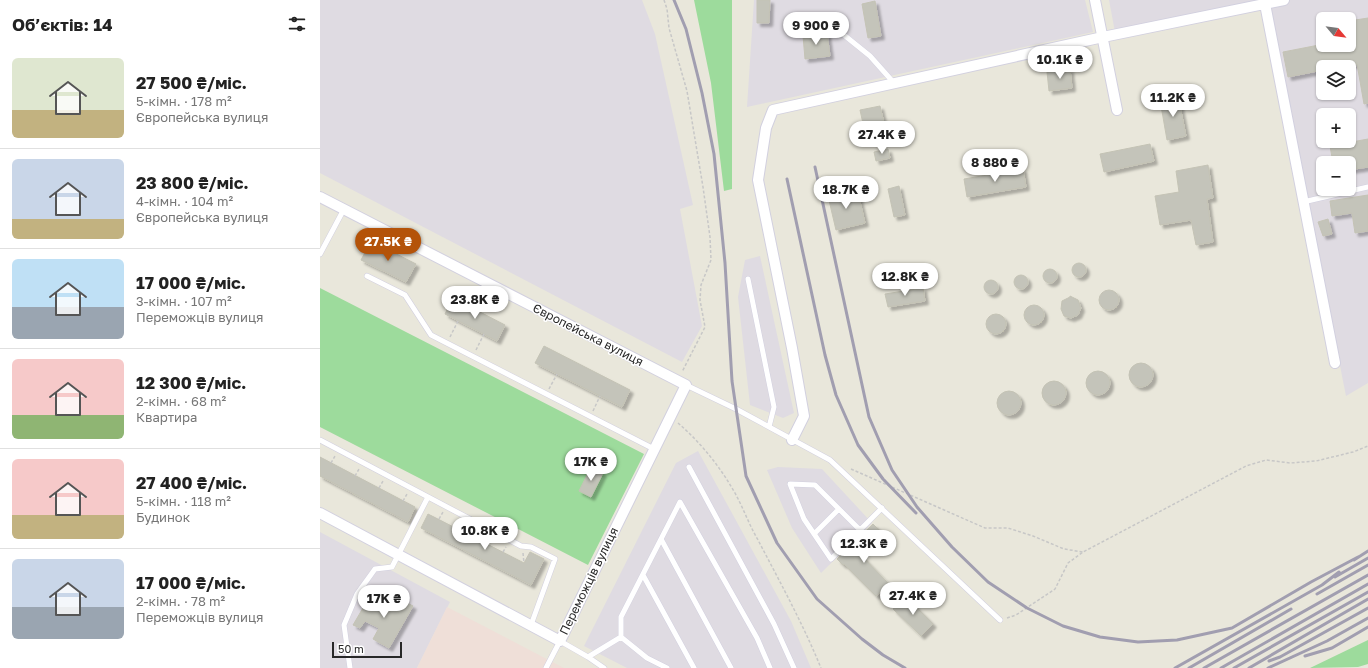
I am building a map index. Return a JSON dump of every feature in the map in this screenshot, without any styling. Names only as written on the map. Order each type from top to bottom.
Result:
[{"type":"street","points":[[1095,0],[1117,110]]},
{"type":"street","points":[[792,440],[804,416],[792,348],[758,180],[766,128],[773,110],[1103,37],[1284,0]]},
{"type":"street","points":[[1265,4],[1335,363]]},
{"type":"street","name":"Європейська вулиця","points":[[320,197],[682,383]]},
{"type":"street","name":"Переможців вулиця","points":[[320,513],[560,641],[670,417],[682,383]]},
{"type":"lane","points":[[799,16],[844,35],[870,56],[894,83]]},
{"type":"lane","points":[[1303,202],[1368,187]]},
{"type":"lane","points":[[320,254],[344,210]]},
{"type":"lane","points":[[367,276],[405,295],[431,335],[654,449]]},
{"type":"lane","points":[[748,279],[774,407],[768,427]]},
{"type":"lane","points":[[682,383],[736,409],[830,460],[1000,620]]},
{"type":"lane","points":[[320,440],[521,546],[531,547],[556,559],[531,626]]},
{"type":"lane","points":[[688,467],[774,624],[794,668]]},
{"type":"lane","points":[[860,530],[815,486],[790,484],[804,519],[830,559],[860,530],[882,508]]},
{"type":"lane","points":[[350,668],[344,625],[357,594],[375,569],[392,567],[428,497]]},
{"type":"lane","points":[[621,637],[622,617],[680,502],[757,638],[770,668]]},
{"type":"lane","points":[[814,534],[839,509]]},
{"type":"lane","points":[[661,539],[731,668]]},
{"type":"lane","points":[[643,574],[694,668]]},
{"type":"lane","points":[[588,657],[621,637]]},
{"type":"lane","points":[[621,637],[647,658],[667,668]]},
{"type":"lane","points":[[546,668],[560,641],[604,668]]},
{"type":"path","points":[[664,0],[667,9],[669,28],[687,91],[704,187],[710,238],[711,260],[701,285],[700,300],[705,327],[682,383]]},
{"type":"path","points":[[446,343],[458,321]]},
{"type":"path","points":[[472,357],[484,334]]},
{"type":"path","points":[[546,394],[557,374]]},
{"type":"path","points":[[590,416],[600,396]]},
{"type":"path","points":[[670,417],[688,432],[708,454],[732,488],[794,608],[821,668]]},
{"type":"path","points":[[1000,620],[1016,615],[1055,590],[1068,563],[1083,552],[1246,466],[1266,460],[1290,463],[1316,461],[1353,452],[1368,446]]},
{"type":"path","points":[[851,469],[985,528],[1008,528],[1033,536],[1064,549],[1083,552]]},
{"type":"path","points":[[521,546],[524,564]]},
{"type":"shaded area","points":[[320,0],[642,0],[655,34],[693,205],[680,209],[702,326],[682,362],[320,173]]},
{"type":"shaded area","points":[[754,0],[1085,0],[1093,32],[747,107]]},
{"type":"shaded area","points":[[1109,0],[1368,0],[1368,383],[1346,396],[1268,2],[1115,32]]},
{"type":"shaded area","points":[[760,256],[794,413],[783,418],[750,405],[738,297],[745,260]]},
{"type":"shaded area","points":[[698,451],[791,621],[811,668],[627,668],[584,646],[676,463]]},
{"type":"shaded area","points":[[778,467],[822,469],[872,523],[821,573],[792,528],[767,470]]},
{"type":"shaded area","points":[[320,532],[450,602],[417,668],[320,668]]},
{"type":"shaded area","points":[[447,607],[564,668],[417,668]]},
{"type":"green space","points":[[694,0],[732,0],[732,189],[724,191],[711,83]]},
{"type":"green space","points":[[320,288],[644,454],[588,565],[320,427]]},
{"type":"green space","points":[[1368,640],[1368,664],[1358,667],[1310,668]]},
{"type":"building","points":[[757,0],[770,0],[769,23],[757,23]]},
{"type":"building","points":[[875,1],[881,36],[868,38],[862,4]]},
{"type":"building","points":[[1368,18],[1368,103],[1364,104],[1356,60],[1316,60],[1316,71],[1288,77],[1283,52],[1316,46],[1316,52],[1356,52],[1356,20]]},
{"type":"building","points":[[827,33],[830,56],[805,59],[803,36]]},
{"type":"building","points":[[1070,69],[1072,88],[1049,91],[1047,72]]},
{"type":"building","points":[[1178,96],[1186,136],[1167,140],[1160,100]]},
{"type":"building","points":[[880,106],[886,132],[866,137],[860,110]]},
{"type":"building","points":[[1368,139],[1368,167],[1356,169],[1356,156],[1332,156],[1330,148],[1356,148],[1356,141]]},
{"type":"building","points":[[1150,144],[1154,161],[1104,172],[1100,154]]},
{"type":"building","points":[[888,149],[890,158],[876,161],[874,152]]},
{"type":"building","points":[[1208,165],[1213,198],[1207,199],[1213,242],[1196,245],[1191,220],[1160,225],[1155,196],[1179,192],[1176,171]]},
{"type":"building","points":[[1023,169],[1026,187],[967,197],[964,179]]},
{"type":"building","points":[[899,186],[905,215],[894,217],[888,189]]},
{"type":"building","points":[[857,189],[865,223],[836,230],[828,196]]},
{"type":"building","points":[[1368,195],[1368,231],[1355,233],[1352,213],[1332,216],[1330,201]]},
{"type":"building","points":[[1328,219],[1332,234],[1323,236],[1318,222]]},
{"type":"building","points":[[371,241],[416,264],[406,282],[361,260]]},
{"type":"building","points":[[1076,263],[1082,263],[1086,267],[1086,273],[1082,277],[1076,277],[1072,273],[1072,267]]},
{"type":"building","points":[[1047,269],[1053,269],[1057,273],[1057,279],[1053,283],[1047,283],[1043,279],[1043,273]]},
{"type":"building","points":[[1018,275],[1024,275],[1028,279],[1028,285],[1024,289],[1018,289],[1014,285],[1014,279]]},
{"type":"building","points":[[988,280],[994,280],[998,284],[998,290],[994,294],[988,294],[984,290],[984,284]]},
{"type":"building","points":[[923,288],[925,301],[888,307],[885,294]]},
{"type":"building","points":[[1109,290],[1116,293],[1119,300],[1116,307],[1109,310],[1102,307],[1099,300],[1102,293]]},
{"type":"building","points":[[1070,296],[1078,300],[1081,308],[1078,315],[1071,318],[1064,316],[1061,309],[1062,301]]},
{"type":"building","points":[[453,298],[505,325],[497,341],[445,314]]},
{"type":"building","points":[[1034,305],[1041,308],[1044,315],[1041,322],[1034,325],[1027,322],[1024,315],[1027,308]]},
{"type":"building","points":[[996,314],[1003,317],[1006,324],[1003,331],[996,334],[989,331],[986,324],[989,317]]},
{"type":"building","points":[[544,346],[630,390],[622,407],[535,363]]},
{"type":"building","points":[[1141,363],[1150,366],[1153,375],[1150,384],[1141,387],[1132,384],[1129,375],[1132,366]]},
{"type":"building","points":[[1098,371],[1107,374],[1110,383],[1107,392],[1098,395],[1089,392],[1086,383],[1089,374]]},
{"type":"building","points":[[1054,381],[1063,384],[1066,393],[1063,402],[1054,405],[1045,402],[1042,393],[1045,384]]},
{"type":"building","points":[[1009,391],[1018,394],[1021,403],[1018,412],[1009,415],[1000,412],[997,403],[1000,394]]},
{"type":"building","points":[[320,457],[415,507],[408,522],[320,476]]},
{"type":"building","points":[[591,467],[603,473],[591,497],[579,491]]},
{"type":"building","points":[[428,514],[524,563],[530,552],[544,559],[531,585],[421,528]]},
{"type":"building","points":[[873,524],[879,530],[857,551],[889,584],[876,596],[837,559]]},
{"type":"building","points":[[370,596],[390,607],[396,597],[413,606],[389,648],[373,639],[379,628],[365,621],[360,628],[353,625]]},
{"type":"building","points":[[905,596],[933,624],[921,636],[893,609]]},
{"type":"railway","points":[[674,0],[686,29],[702,93],[714,154],[725,263],[732,381],[746,476],[777,543],[817,599],[862,639],[883,655],[905,668]]},
{"type":"railway","points":[[815,167],[869,417],[892,470],[917,507],[952,547],[988,582],[1027,608],[1063,626],[1100,637],[1138,642],[1177,640],[1232,628],[1311,582],[1358,557]]},
{"type":"railway","points":[[787,179],[825,355],[836,395],[858,445],[883,479],[916,513]]},
{"type":"railway","points":[[1354,560],[1368,551]]},
{"type":"railway","points":[[1335,577],[1368,558]]},
{"type":"railway","points":[[1317,594],[1368,565]]},
{"type":"railway","points":[[1175,668],[1322,585],[1339,572]]},
{"type":"railway","points":[[1204,668],[1368,575]]},
{"type":"railway","points":[[1221,668],[1368,584]]},
{"type":"railway","points":[[1234,668],[1368,592]]},
{"type":"railway","points":[[1249,668],[1368,599]]},
{"type":"railway","points":[[1269,661],[1280,657],[1368,608]]},
{"type":"railway","points":[[1189,668],[1291,609]]},
{"type":"railway","points":[[1268,668],[1327,641],[1368,618]]},
{"type":"railway","points":[[1305,656],[1332,648],[1368,627]]}]
